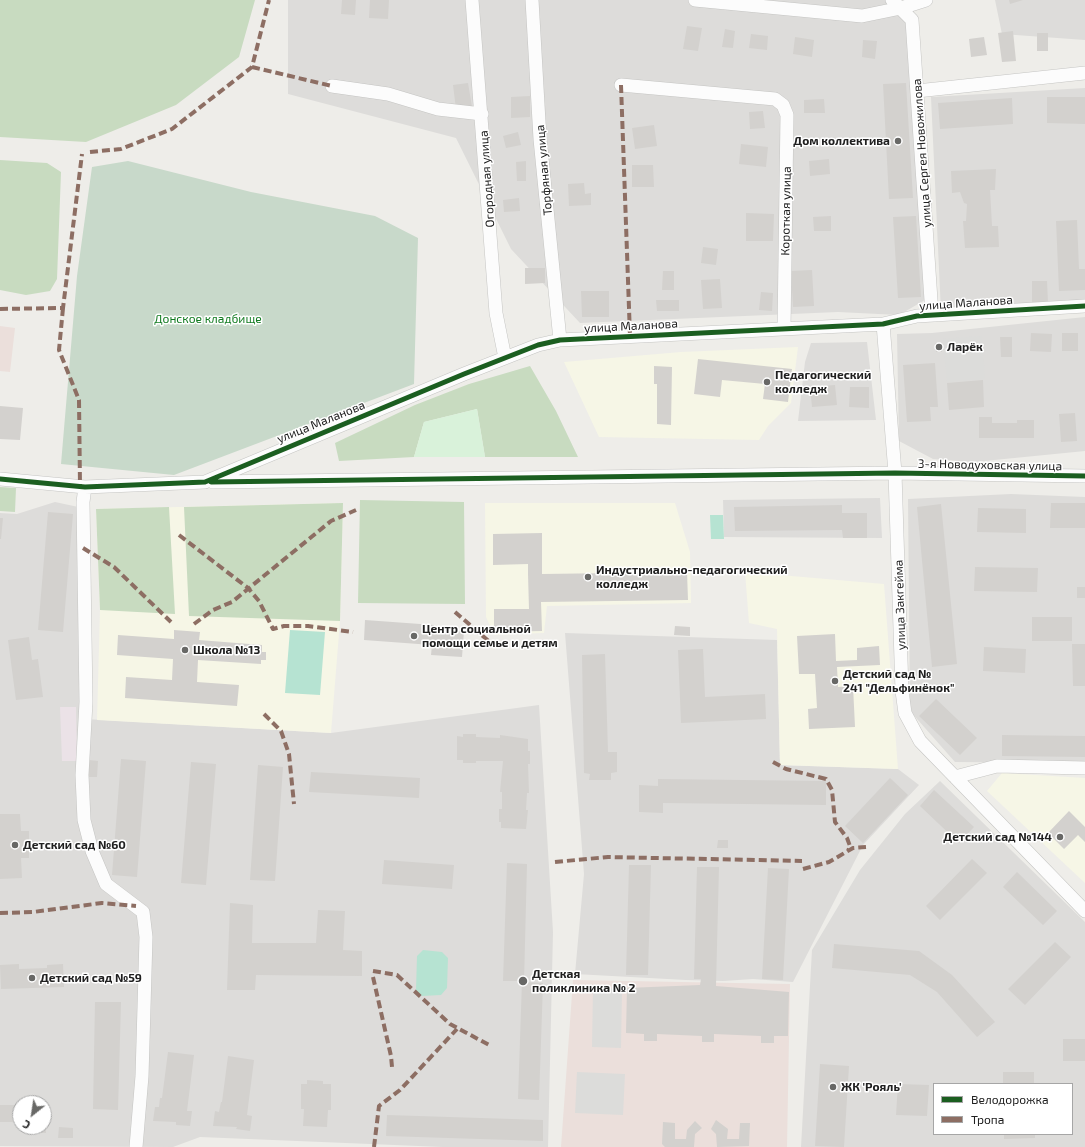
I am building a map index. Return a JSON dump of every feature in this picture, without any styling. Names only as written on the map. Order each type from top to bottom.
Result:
[{"type":"street","name":"Огородная улица","points":[[472,0],[482,114],[496,312],[505,358]]},
{"type":"street","name":"Торфяная улица","points":[[532,0],[540,139],[560,340]]},
{"type":"street","points":[[695,0],[862,16],[896,4],[926,0]]},
{"type":"street","name":"улица Сергея Новожилова","points":[[896,4],[912,20],[932,315]]},
{"type":"street","points":[[917,91],[1085,73]]},
{"type":"street","name":"Короткая улица","points":[[620,85],[775,98],[783,105],[787,115],[784,329]]},
{"type":"street","points":[[332,86],[388,94],[438,109],[482,114]]},
{"type":"street","name":"улица Маланова","points":[[205,482],[281,449],[505,358],[538,345],[560,340],[883,324],[917,316],[1085,306]]},
{"type":"street","name":"улица Закгейма","points":[[883,324],[895,473],[902,691],[905,713],[920,741],[1085,911]]},
{"type":"street","name":"улица Маланова","points":[[0,479],[86,487],[205,482],[895,473]]},
{"type":"street","name":"3-я Новодуховская улица","points":[[895,473],[1085,476]]},
{"type":"street","points":[[86,487],[83,502],[86,702],[82,775],[84,820],[92,851],[106,884],[143,912],[146,937],[142,1076],[136,1147]]},
{"type":"street","points":[[955,777],[997,766],[1085,768]]},
{"type":"shaded area","points":[[288,0],[910,0],[925,300],[899,315],[838,312],[580,323],[511,249],[456,138],[288,94]]},
{"type":"shaded area","points":[[995,0],[1085,0],[1085,40],[1002,34]]},
{"type":"shaded area","points":[[1085,88],[1085,304],[941,312],[931,97]]},
{"type":"shaded area","points":[[1085,317],[1085,451],[974,462],[933,459],[899,441],[897,334],[932,333]]},
{"type":"shaded area","points":[[0,326],[15,328],[10,372],[0,371]]},
{"type":"shaded area","points":[[982,336],[985,379],[947,382],[943,339]]},
{"type":"shaded area","points":[[867,342],[876,420],[798,421],[805,362],[811,343]]},
{"type":"shaded area","points":[[798,347],[791,403],[768,426],[759,440],[599,437],[564,362],[681,352]]},
{"type":"shaded area","points":[[1011,494],[1085,497],[1085,763],[955,762],[910,711],[908,499]]},
{"type":"shaded area","points":[[880,498],[882,538],[724,537],[723,500]]},
{"type":"shaded area","points":[[55,502],[83,508],[85,719],[331,733],[539,705],[553,932],[548,1147],[443,1147],[200,1137],[173,1147],[0,1146],[0,513],[17,514]]},
{"type":"shaded area","points":[[343,503],[340,621],[331,733],[97,720],[100,610],[96,509]]},
{"type":"shaded area","name":"Индустриально-педагогический колледж","points":[[485,503],[675,503],[690,552],[691,603],[547,606],[544,633],[494,635],[486,617]]},
{"type":"shaded area","name":"Детский сад № 241 \"Дельфинёнок\"","points":[[745,572],[884,584],[898,769],[780,765],[777,629],[749,623]]},
{"type":"shaded area","points":[[565,633],[777,640],[780,765],[898,769],[919,785],[863,845],[793,982],[753,979],[723,981],[686,980],[575,974],[584,874]]},
{"type":"shaded area","points":[[60,707],[76,707],[77,761],[62,761]]},
{"type":"shaded area","name":"Детский сад №144","points":[[1002,773],[1085,778],[1085,883],[987,791]]},
{"type":"shaded area","points":[[940,781],[1085,922],[1085,1147],[801,1147],[812,950],[860,870],[905,814]]},
{"type":"shaded area","points":[[573,980],[790,984],[787,1147],[561,1147]]},
{"type":"shaded area","points":[[593,988],[622,989],[621,1048],[592,1047]]},
{"type":"shaded area","points":[[577,1072],[625,1074],[623,1115],[575,1113]]},
{"type":"green space","points":[[0,0],[255,0],[239,57],[176,105],[86,142],[0,137]]},
{"type":"green space","points":[[0,160],[47,163],[61,172],[57,279],[50,291],[26,295],[0,290]]},
{"type":"green space","name":"Донское кладбище","points":[[128,161],[251,192],[375,216],[418,238],[414,384],[174,475],[61,464],[77,276],[92,167]]},
{"type":"green space","points":[[530,366],[556,411],[578,457],[485,457],[477,409],[424,422],[414,457],[339,461],[335,443],[415,405],[469,384]]},
{"type":"green space","points":[[477,409],[485,457],[414,457],[424,422]]},
{"type":"green space","points":[[0,487],[16,488],[15,512],[0,511]]},
{"type":"green space","points":[[360,500],[464,502],[465,604],[358,603]]},
{"type":"green space","points":[[343,503],[340,621],[189,616],[184,507]]},
{"type":"green space","points":[[169,507],[175,614],[100,610],[96,509]]},
{"type":"green space","points":[[710,515],[723,515],[724,539],[711,539]]},
{"type":"green space","points":[[290,630],[325,632],[320,695],[285,693]]},
{"type":"green space","points":[[423,950],[442,952],[448,958],[447,988],[441,995],[422,996],[416,990],[417,956]]},
{"type":"building","points":[[342,0],[356,0],[355,15],[341,14]]},
{"type":"building","points":[[370,0],[389,0],[388,19],[369,18]]},
{"type":"building","points":[[1009,0],[1023,0],[1010,4]]},
{"type":"building","points":[[687,26],[702,28],[698,51],[683,49]]},
{"type":"building","points":[[725,29],[735,31],[733,48],[722,47]]},
{"type":"building","points":[[1013,31],[1016,61],[1002,62],[998,33]]},
{"type":"building","points":[[1037,33],[1048,33],[1048,51],[1037,51]]},
{"type":"building","points":[[751,34],[768,36],[767,50],[749,48]]},
{"type":"building","points":[[795,37],[814,40],[812,57],[793,54]]},
{"type":"building","points":[[984,37],[987,55],[971,57],[969,39]]},
{"type":"building","points":[[863,40],[877,41],[875,59],[862,57]]},
{"type":"building","points":[[468,83],[472,107],[456,109],[453,85]]},
{"type":"building","name":"Дом коллектива","points":[[906,83],[913,198],[889,199],[883,84]]},
{"type":"building","points":[[530,96],[530,117],[511,118],[511,97]]},
{"type":"building","points":[[1047,97],[1085,97],[1085,124],[1047,123]]},
{"type":"building","points":[[1012,98],[1013,124],[940,129],[938,103]]},
{"type":"building","points":[[824,99],[825,113],[804,113],[804,100]]},
{"type":"building","points":[[763,111],[765,128],[750,129],[749,112]]},
{"type":"building","points":[[654,125],[657,146],[635,149],[632,128]]},
{"type":"building","points":[[518,132],[521,145],[506,148],[503,136]]},
{"type":"building","points":[[741,144],[768,147],[766,167],[739,164]]},
{"type":"building","points":[[829,159],[830,174],[810,176],[809,161]]},
{"type":"building","points":[[526,161],[526,181],[517,181],[516,162]]},
{"type":"building","points":[[632,165],[653,165],[654,187],[632,187]]},
{"type":"building","points":[[996,169],[995,190],[990,190],[992,226],[998,226],[999,247],[965,248],[963,221],[966,221],[967,204],[964,203],[960,192],[952,193],[951,171]]},
{"type":"building","points":[[584,183],[585,194],[591,193],[591,205],[569,206],[568,184]]},
{"type":"building","points":[[519,198],[520,211],[504,212],[503,200]]},
{"type":"building","points":[[746,213],[774,214],[773,241],[746,241]]},
{"type":"building","points":[[831,216],[831,231],[814,231],[813,217]]},
{"type":"building","points":[[916,216],[921,297],[898,298],[893,217]]},
{"type":"building","points":[[1077,220],[1079,269],[1085,269],[1085,290],[1059,291],[1056,221]]},
{"type":"building","points":[[703,247],[718,249],[716,265],[701,263]]},
{"type":"building","points":[[525,268],[545,268],[545,283],[525,284]]},
{"type":"building","points":[[812,270],[814,306],[793,307],[791,271]]},
{"type":"building","points":[[663,271],[674,271],[674,290],[662,290]]},
{"type":"building","points":[[720,279],[722,308],[703,309],[701,280]]},
{"type":"building","points":[[1032,281],[1047,281],[1048,303],[1032,303]]},
{"type":"building","points":[[581,291],[609,291],[609,317],[582,317]]},
{"type":"building","points":[[761,292],[773,293],[772,311],[759,310]]},
{"type":"building","points":[[656,300],[679,300],[679,311],[657,311]]},
{"type":"building","points":[[1031,333],[1052,334],[1051,352],[1030,351]]},
{"type":"building","points":[[1062,333],[1078,333],[1078,351],[1062,351]]},
{"type":"building","points":[[1000,337],[1012,337],[1012,357],[1001,357]]},
{"type":"building","name":"Ларёк","points":[[935,343],[941,343],[942,352],[936,352]]},
{"type":"building","name":"Педагогический колледж","points":[[698,359],[792,369],[788,402],[763,399],[765,384],[722,380],[720,397],[694,394]]},
{"type":"building","points":[[935,363],[938,407],[930,407],[931,421],[907,422],[903,365]]},
{"type":"building","points":[[654,366],[672,367],[671,425],[657,424],[657,384],[654,384]]},
{"type":"building","points":[[983,380],[984,407],[949,410],[947,383]]},
{"type":"building","points":[[835,385],[837,405],[812,407],[810,387]]},
{"type":"building","points":[[850,387],[869,387],[869,408],[849,407]]},
{"type":"building","points":[[0,406],[23,408],[20,440],[0,439]]},
{"type":"building","points":[[1075,413],[1077,441],[1061,442],[1059,414]]},
{"type":"building","points":[[979,417],[992,417],[992,423],[1017,423],[1017,420],[1034,420],[1034,438],[979,438]]},
{"type":"building","points":[[1051,503],[1085,503],[1085,528],[1050,528]]},
{"type":"building","points":[[941,504],[957,664],[932,667],[917,507]]},
{"type":"building","points":[[842,505],[842,513],[867,513],[867,538],[843,538],[842,530],[735,531],[734,507]]},
{"type":"building","points":[[978,508],[1026,509],[1026,533],[977,532]]},
{"type":"building","points":[[48,512],[73,514],[63,632],[38,630]]},
{"type":"building","points":[[0,518],[3,518],[1,539],[0,539]]},
{"type":"building","points":[[542,533],[542,574],[687,572],[688,600],[541,602],[542,631],[494,632],[494,609],[529,609],[528,564],[493,565],[493,534]]},
{"type":"building","points":[[975,567],[1038,568],[1037,592],[974,591]]},
{"type":"building","points":[[1077,587],[1085,587],[1085,598],[1077,598]]},
{"type":"building","points":[[1032,617],[1072,617],[1072,641],[1032,641]]},
{"type":"building","name":"Центр социальной помощи семье и детям","points":[[365,620],[434,625],[433,629],[464,631],[462,657],[431,655],[432,645],[364,640]]},
{"type":"building","points":[[675,626],[690,627],[690,636],[674,635]]},
{"type":"building","points":[[174,630],[200,632],[199,640],[262,645],[262,652],[266,652],[266,660],[261,660],[261,664],[198,660],[197,682],[239,685],[237,706],[125,698],[126,677],[172,680],[173,659],[117,655],[118,635],[174,639]]},
{"type":"building","points":[[835,634],[836,661],[857,660],[857,648],[879,646],[880,665],[837,667],[838,687],[853,686],[855,727],[809,729],[808,709],[817,708],[815,674],[799,674],[797,636]]},
{"type":"building","points":[[29,637],[32,660],[38,659],[43,697],[16,700],[8,640]]},
{"type":"building","points":[[1072,644],[1085,644],[1085,686],[1073,686]]},
{"type":"building","points":[[984,647],[1026,649],[1025,673],[983,671]]},
{"type":"building","points":[[703,649],[705,697],[765,694],[766,719],[681,723],[678,650]]},
{"type":"building","points":[[605,654],[608,752],[617,752],[617,772],[611,773],[611,780],[589,780],[590,774],[584,773],[582,655]]},
{"type":"building","points":[[936,699],[977,738],[960,755],[919,716]]},
{"type":"building","points":[[463,734],[476,734],[476,737],[500,738],[500,735],[528,739],[530,764],[528,764],[529,793],[527,793],[526,810],[528,810],[526,829],[501,828],[501,822],[499,822],[499,809],[502,809],[502,792],[500,792],[503,761],[476,761],[476,763],[463,763],[463,760],[457,760],[457,736],[463,737]]},
{"type":"building","points":[[1002,735],[1085,736],[1085,757],[1002,756]]},
{"type":"building","points":[[121,759],[146,761],[137,877],[112,875]]},
{"type":"building","points":[[89,760],[98,761],[97,777],[88,777]]},
{"type":"building","points":[[191,762],[216,764],[206,885],[181,883]]},
{"type":"building","points":[[258,765],[283,767],[275,881],[250,880]]},
{"type":"building","points":[[311,772],[420,778],[419,798],[309,792]]},
{"type":"building","points":[[890,778],[908,795],[863,843],[845,826]]},
{"type":"building","points":[[658,779],[826,781],[826,805],[663,803],[663,813],[639,812],[639,785],[658,786]]},
{"type":"building","points":[[934,790],[974,827],[959,843],[920,806]]},
{"type":"building","points":[[1069,811],[1085,827],[1085,842],[1078,835],[1064,849],[1048,833]]},
{"type":"building","name":"Детский сад №60","points":[[0,814],[20,814],[21,831],[29,831],[29,858],[21,858],[22,878],[0,879]]},
{"type":"building","points":[[718,840],[728,840],[728,848],[717,848]]},
{"type":"building","points":[[972,859],[987,873],[940,920],[926,906]]},
{"type":"building","points":[[384,860],[454,865],[452,889],[382,884]]},
{"type":"building","points":[[507,863],[527,864],[524,982],[543,983],[539,1100],[518,1099],[522,981],[503,981]]},
{"type":"building","points":[[629,865],[651,865],[648,975],[626,975]]},
{"type":"building","points":[[697,867],[719,867],[716,986],[789,992],[788,1036],[774,1036],[774,1043],[761,1043],[761,1036],[714,1034],[714,1042],[702,1042],[702,1036],[657,1034],[657,1041],[644,1041],[644,1034],[626,1033],[627,988],[700,985],[701,979],[694,979]]},
{"type":"building","points":[[768,868],[789,869],[783,980],[762,979]]},
{"type":"building","points":[[1017,872],[1057,911],[1043,925],[1003,887]]},
{"type":"building","points":[[230,903],[253,905],[252,943],[316,943],[318,910],[345,911],[343,950],[362,951],[362,976],[256,975],[255,990],[227,990]]},
{"type":"building","points":[[1055,942],[1071,957],[1025,1005],[1008,989]]},
{"type":"building","points":[[834,944],[919,951],[952,975],[995,1022],[977,1037],[937,992],[910,975],[832,968]]},
{"type":"building","name":"Детский сад №59","points":[[19,964],[19,969],[47,968],[47,965],[63,964],[64,987],[1,989],[0,965]]},
{"type":"building","points":[[95,1002],[121,1002],[118,1110],[93,1109]]},
{"type":"building","points":[[1063,1039],[1085,1039],[1085,1061],[1063,1061]]},
{"type":"building","points":[[168,1052],[194,1055],[187,1111],[192,1111],[190,1126],[176,1125],[176,1122],[153,1121],[155,1107],[159,1107],[160,1098],[162,1098]]},
{"type":"building","points":[[228,1056],[254,1060],[247,1115],[252,1116],[250,1131],[236,1129],[237,1127],[213,1126],[215,1111],[219,1112],[222,1102]]},
{"type":"building","name":"ЖК 'Рояль'","points":[[820,1064],[849,1066],[844,1147],[815,1146]]},
{"type":"building","points":[[1003,1072],[1034,1072],[1034,1083],[1003,1083]]},
{"type":"building","points":[[307,1080],[323,1081],[323,1084],[331,1084],[331,1110],[328,1110],[327,1127],[303,1126],[304,1109],[301,1109],[301,1084],[307,1084]]},
{"type":"building","points":[[898,1084],[929,1085],[927,1116],[896,1115]]},
{"type":"building","points":[[0,1105],[12,1105],[12,1122],[0,1122]]},
{"type":"building","points":[[387,1115],[543,1120],[543,1141],[386,1136]]},
{"type":"building","points":[[716,1120],[728,1129],[727,1139],[739,1139],[740,1123],[750,1123],[749,1146],[717,1147],[716,1134],[711,1129]]},
{"type":"building","points":[[695,1121],[702,1128],[695,1134],[694,1147],[665,1147],[662,1144],[663,1122],[675,1123],[675,1139],[686,1139],[687,1130]]},
{"type":"building","points":[[59,1127],[73,1128],[73,1138],[58,1138]]},
{"type":"building","points":[[1004,1135],[1035,1135],[1035,1138],[1004,1139]]},
{"type":"marked path","points":[[90,152],[121,149],[172,129],[252,67],[269,0]]},
{"type":"marked path","points":[[252,67],[332,86]]},
{"type":"marked path","points":[[621,85],[630,336]]},
{"type":"marked path","points":[[0,309],[63,308],[82,154]]},
{"type":"marked path","points":[[63,308],[59,350],[79,400],[80,486]]},
{"type":"marked path","points":[[194,624],[213,610],[232,602],[331,521],[356,510]]},
{"type":"marked path","points":[[179,535],[248,588],[259,601],[273,629],[284,626],[308,626],[353,632]]},
{"type":"marked path","points":[[83,548],[114,567],[171,622]]},
{"type":"marked path","points":[[455,612],[492,644]]},
{"type":"marked path","points":[[264,714],[281,731],[289,754],[294,804]]},
{"type":"marked path","points":[[773,762],[786,769],[826,779],[832,790],[835,822],[847,838],[850,846],[848,851]]},
{"type":"marked path","points":[[803,869],[829,862],[853,848],[866,847]]},
{"type":"marked path","points":[[555,862],[608,857],[802,861]]},
{"type":"marked path","points":[[0,913],[33,912],[102,903],[136,906]]},
{"type":"marked path","points":[[373,971],[397,975],[450,1024],[491,1046]]},
{"type":"marked path","points":[[373,977],[391,1056],[392,1067]]},
{"type":"marked path","points":[[374,1147],[379,1106],[400,1090],[457,1029]]},
{"type":"cycle path","points":[[0,479],[85,487],[205,482],[464,374],[538,345],[560,340],[883,324],[917,316],[1085,306]]},
{"type":"cycle path","points":[[211,482],[895,473],[1085,476]]},
{"type":"place","name":"Дом коллектива","points":[[898,141]]},
{"type":"place","name":"Ларёк","points":[[939,347]]},
{"type":"place","name":"Педагогический колледж","points":[[767,382]]},
{"type":"place","name":"Индустриально-педагогический колледж","points":[[588,577]]},
{"type":"place","name":"Центр социальной помощи семье и детям","points":[[414,636]]},
{"type":"place","name":"Школа №13","points":[[185,650]]},
{"type":"place","name":"Детский сад № 241 \"Дельфинёнок\"","points":[[835,681]]},
{"type":"place","name":"Детский сад №144","points":[[1060,837]]},
{"type":"place","name":"Детский сад №60","points":[[15,845]]},
{"type":"place","name":"Детский сад №59","points":[[32,978]]},
{"type":"place","name":"Детская поликлиника № 2","points":[[523,981]]},
{"type":"place","name":"ЖК 'Рояль'","points":[[833,1087]]}]
